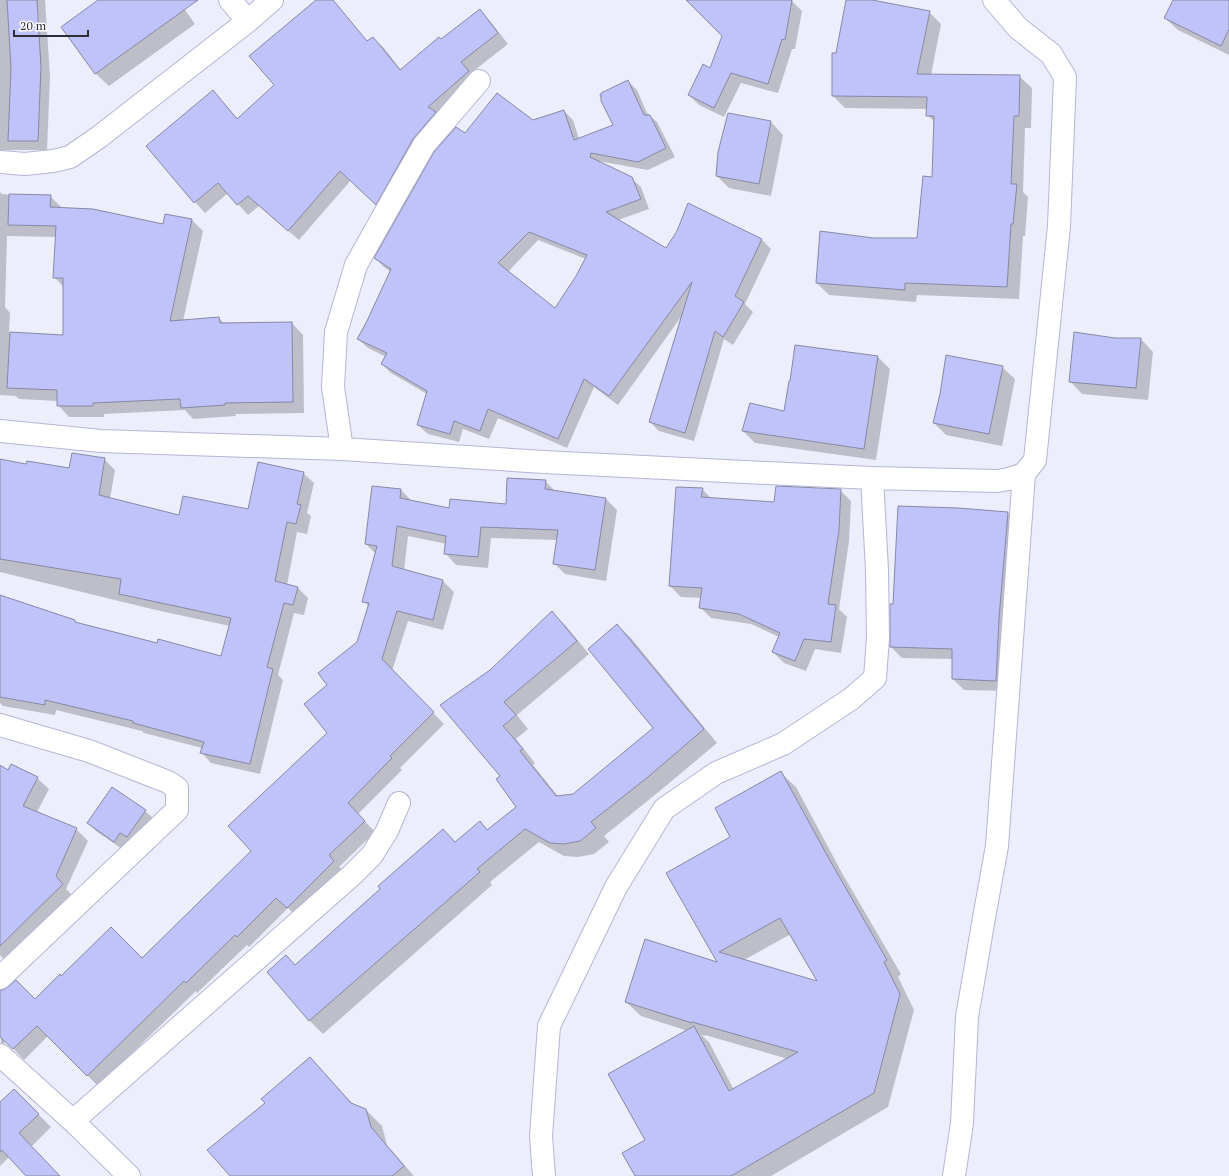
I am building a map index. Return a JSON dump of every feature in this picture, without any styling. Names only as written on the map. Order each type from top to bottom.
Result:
[{"type":"street","points":[[230,0],[248,22]]},
{"type":"street","points":[[0,162],[25,164],[53,161],[70,156],[99,137],[248,22],[272,0]]},
{"type":"street","points":[[954,1176],[962,1123],[967,1017],[997,846],[1024,474],[1034,460],[1059,226],[1065,77],[1051,54],[1018,28],[994,0]]},
{"type":"street","points":[[342,449],[333,387],[336,332],[356,265],[424,145],[479,81]]},
{"type":"street","points":[[0,431],[101,441],[342,449],[544,462],[872,478],[997,481],[1024,474]]},
{"type":"street","points":[[544,1176],[540,1136],[549,1026],[616,887],[664,809],[716,773],[783,744],[851,699],[875,678],[878,638],[877,570],[872,478]]},
{"type":"street","points":[[0,724],[89,752],[168,782],[177,788],[177,810],[0,978]]},
{"type":"street","points":[[72,1121],[352,875],[372,855],[387,831],[398,803]]},
{"type":"street","points":[[0,1056],[72,1121],[129,1176]]},
{"type":"building","points":[[7,0],[37,0],[41,67],[38,141],[8,141],[11,68]]},
{"type":"building","points":[[98,0],[198,0],[95,74],[61,27]]},
{"type":"building","points":[[316,0],[333,0],[367,41],[373,37],[400,70],[439,37],[441,39],[480,9],[498,33],[461,62],[469,71],[428,107],[436,112],[413,139],[376,205],[340,171],[288,231],[248,196],[237,205],[218,183],[194,203],[146,146],[213,90],[237,119],[274,85],[249,56]]},
{"type":"building","points":[[686,0],[792,0],[785,40],[782,39],[768,84],[731,73],[714,108],[688,95],[703,64],[710,68],[722,36]]},
{"type":"building","points":[[846,0],[872,0],[930,11],[917,74],[1020,75],[1019,116],[1014,116],[1011,184],[1017,184],[1013,224],[1011,224],[1007,287],[905,283],[905,290],[816,283],[820,231],[873,238],[917,238],[923,176],[932,177],[934,116],[926,116],[927,97],[832,96],[832,53],[836,53]]},
{"type":"building","points":[[1173,0],[1229,0],[1229,29],[1221,46],[1164,18]]},
{"type":"building","points":[[628,80],[644,115],[650,115],[666,148],[638,162],[591,153],[590,157],[632,177],[641,199],[606,212],[666,248],[677,231],[688,203],[762,239],[735,296],[744,302],[723,337],[715,331],[685,433],[649,422],[692,282],[609,396],[584,379],[558,439],[488,409],[480,431],[454,421],[450,434],[417,425],[427,391],[381,364],[387,353],[357,339],[391,269],[374,258],[434,152],[456,127],[465,133],[497,93],[533,120],[564,110],[574,140],[613,125],[601,101],[601,93]],"holes":[[[529,232],[587,255],[576,276],[555,308],[498,263]]]},
{"type":"building","points":[[728,113],[771,121],[759,184],[716,176],[718,152]]},
{"type":"building","points":[[9,194],[51,195],[50,207],[93,209],[163,224],[165,214],[192,219],[170,321],[219,317],[220,323],[292,322],[293,402],[225,403],[225,405],[181,408],[180,399],[93,403],[93,406],[57,406],[57,390],[7,388],[10,332],[63,335],[63,278],[53,278],[56,226],[8,225]]},
{"type":"building","points":[[1074,332],[1115,338],[1141,338],[1136,388],[1069,382]]},
{"type":"building","points":[[795,345],[878,356],[864,449],[742,431],[750,403],[784,411]]},
{"type":"building","points":[[946,355],[1003,366],[989,434],[933,423],[940,394]]},
{"type":"building","points":[[72,453],[105,458],[99,495],[179,515],[183,496],[248,509],[258,462],[304,472],[297,504],[301,505],[296,524],[287,522],[275,581],[298,587],[293,605],[284,603],[267,667],[273,669],[250,764],[200,753],[204,742],[133,723],[133,721],[45,700],[45,705],[0,697],[0,595],[75,620],[75,622],[157,643],[158,639],[221,656],[231,618],[119,594],[121,579],[0,559],[0,459],[26,464],[27,461],[69,468]]},
{"type":"building","points":[[507,478],[546,480],[545,489],[606,498],[595,570],[553,564],[558,530],[481,527],[478,557],[444,554],[446,536],[397,526],[392,566],[443,580],[433,620],[397,611],[382,659],[434,712],[390,756],[392,758],[348,803],[365,821],[329,855],[334,861],[287,908],[276,898],[237,937],[235,935],[186,983],[184,981],[87,1076],[37,1026],[13,1049],[0,1037],[0,990],[8,987],[16,980],[35,999],[111,927],[142,958],[251,851],[228,826],[327,733],[304,704],[327,685],[318,673],[357,642],[369,603],[362,602],[377,546],[365,544],[372,486],[401,489],[400,498],[449,508],[450,499],[506,504]]},
{"type":"building","points":[[776,486],[841,489],[839,530],[828,604],[836,605],[831,642],[804,639],[795,661],[772,652],[780,633],[739,614],[699,608],[702,588],[669,586],[676,487],[703,488],[701,497],[774,502]]},
{"type":"building","points":[[898,506],[958,508],[1008,512],[999,618],[996,681],[952,679],[952,649],[890,647],[890,604],[893,604]]},
{"type":"building","points":[[552,611],[577,641],[504,702],[516,715],[503,726],[523,749],[520,751],[556,796],[573,794],[653,728],[588,649],[617,624],[704,729],[648,777],[591,822],[596,828],[580,841],[564,844],[550,843],[525,829],[477,869],[480,872],[309,1021],[267,972],[286,955],[295,965],[380,889],[378,886],[443,829],[455,842],[480,821],[487,830],[516,807],[496,779],[500,776],[440,705],[490,670]]},
{"type":"building","points":[[11,764],[38,777],[23,806],[77,828],[56,876],[63,884],[0,946],[0,765],[8,770]]},
{"type":"building","points":[[781,771],[887,960],[884,962],[900,994],[874,1093],[731,1176],[635,1176],[622,1153],[645,1140],[608,1074],[694,1026],[729,1091],[798,1052],[692,1023],[625,1002],[645,939],[717,962],[666,873],[730,837],[715,808]],"holes":[[[780,918],[817,981],[719,952]]]},
{"type":"building","points":[[112,787],[146,810],[127,837],[120,833],[114,842],[87,823]]},
{"type":"building","points":[[310,1057],[351,1103],[366,1109],[371,1127],[404,1166],[392,1176],[230,1176],[207,1150],[265,1103],[261,1099]]},
{"type":"building","points":[[14,1089],[39,1114],[19,1133],[60,1176],[26,1176],[2,1150],[0,1152],[0,1102]]}]
